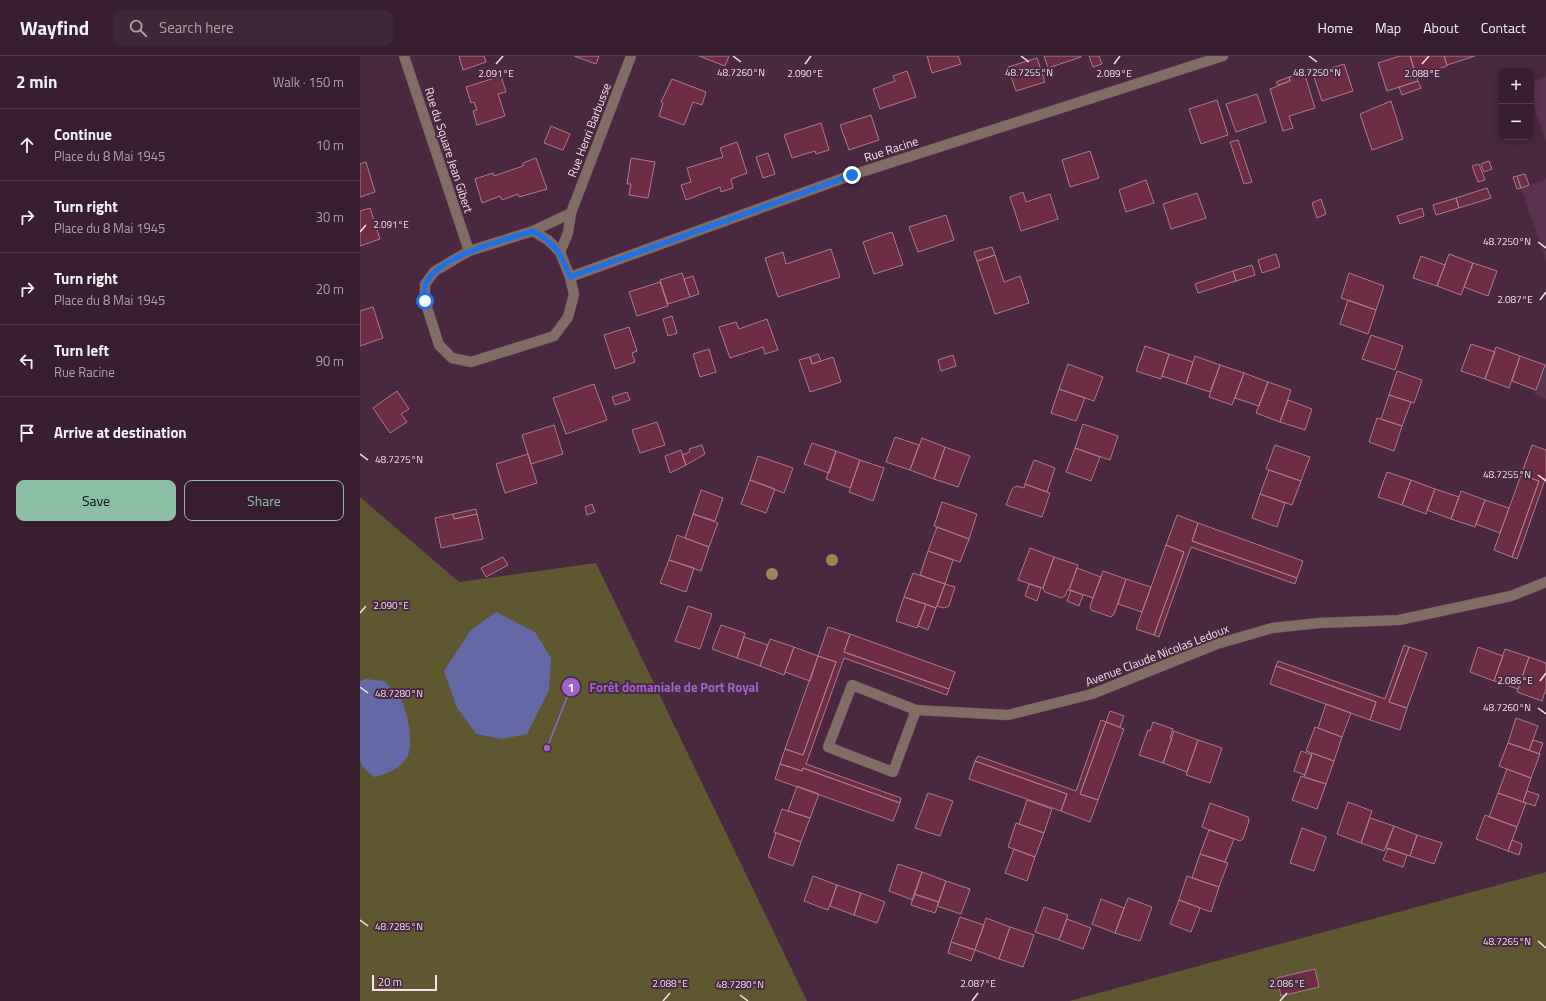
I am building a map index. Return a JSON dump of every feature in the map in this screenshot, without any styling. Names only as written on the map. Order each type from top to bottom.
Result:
[{"type":"street","name":"Rue du Square Jean Gibert","points":[[404,56],[469,251]]},
{"type":"street","name":"Rue Henri Barbusse","points":[[560,252],[568,233],[571,213],[631,56]]},
{"type":"street","name":"Rue Racine","points":[[570,277],[852,175],[1223,56]]},
{"type":"street","points":[[533,231],[548,240],[560,252],[570,277],[574,294],[568,317],[554,336],[471,362],[452,358],[439,345],[425,301],[425,284],[435,271],[469,251],[533,231],[571,213]]},
{"type":"street","name":"Avenue Claude Nicolas Ledoux","points":[[916,710],[893,772],[828,747],[852,685],[916,710],[1008,715],[1092,694],[1217,644],[1272,628],[1318,623],[1399,620],[1511,596],[1546,582]]},
{"type":"shaded area","points":[[1546,77],[1546,142],[1534,107],[1534,81]]},
{"type":"shaded area","points":[[1546,179],[1546,261],[1521,188]]},
{"type":"shaded area","points":[[1546,361],[1546,399],[1534,394]]},
{"type":"shaded area","points":[[360,497],[459,582],[596,563],[807,1001],[360,1001],[360,760],[362,766],[365,679],[360,681]],"holes":[[[457,708],[501,739],[476,734]]]},
{"type":"shaded area","points":[[1546,872],[1546,1001],[1069,1001],[1509,882]]},
{"type":"water","points":[[496,612],[535,632],[551,658],[549,690],[527,734],[501,739],[476,734],[457,708],[444,671],[471,630]]},
{"type":"water","points":[[365,679],[385,681],[401,700],[408,720],[410,737],[409,752],[401,765],[384,774],[374,777],[362,766],[360,760],[360,681]]},
{"type":"building","points":[[459,56],[484,56],[486,62],[463,70]]},
{"type":"building","points":[[574,56],[599,56],[596,64]]},
{"type":"building","points":[[699,56],[729,56],[725,66]]},
{"type":"building","points":[[927,56],[958,56],[961,64],[932,73]]},
{"type":"building","points":[[1044,56],[1081,56],[1081,57],[1048,68]]},
{"type":"building","points":[[1089,56],[1099,56],[1102,64],[1093,67]]},
{"type":"building","points":[[1400,56],[1410,56],[1418,81],[1387,91],[1378,63]]},
{"type":"building","points":[[1410,56],[1444,56],[1447,66],[1416,76]]},
{"type":"building","points":[[1444,56],[1475,56],[1447,65]]},
{"type":"building","points":[[1037,58],[1045,82],[1016,91],[1008,67]]},
{"type":"building","points":[[1344,64],[1353,91],[1322,101],[1313,74]]},
{"type":"building","points":[[907,71],[916,97],[880,109],[873,89],[895,81],[893,76]]},
{"type":"building","points":[[1304,72],[1315,108],[1289,116],[1293,128],[1283,131],[1270,89],[1290,81],[1289,77]]},
{"type":"building","points":[[501,76],[506,92],[498,94],[505,116],[477,125],[473,111],[477,110],[474,102],[471,103],[466,87]]},
{"type":"building","points":[[1289,77],[1290,81],[1278,85],[1276,82]]},
{"type":"building","points":[[672,79],[706,92],[702,105],[693,102],[684,125],[659,116],[663,103],[661,102]]},
{"type":"building","points":[[1418,81],[1421,88],[1402,95],[1399,87]]},
{"type":"building","points":[[1257,94],[1266,122],[1236,132],[1226,104]]},
{"type":"building","points":[[1217,100],[1228,135],[1201,144],[1189,109]]},
{"type":"building","points":[[1391,101],[1403,139],[1372,150],[1360,114]]},
{"type":"building","points":[[871,115],[879,140],[849,150],[840,125]]},
{"type":"building","points":[[821,123],[829,150],[816,154],[815,151],[792,158],[784,135]]},
{"type":"building","points":[[551,126],[570,134],[563,150],[544,143]]},
{"type":"building","points":[[1238,140],[1252,182],[1244,184],[1230,142]]},
{"type":"building","points":[[737,142],[747,173],[731,179],[733,188],[721,192],[720,187],[686,200],[681,185],[691,182],[687,168],[723,157],[720,148]]},
{"type":"building","points":[[1090,151],[1099,178],[1070,187],[1062,160]]},
{"type":"building","points":[[768,153],[775,174],[763,178],[756,157]]},
{"type":"building","points":[[536,158],[547,189],[519,197],[518,194],[502,200],[500,196],[482,203],[475,179],[493,173],[494,176],[523,166],[523,163]]},
{"type":"building","points":[[631,158],[655,162],[648,198],[629,195],[631,184],[627,184]]},
{"type":"building","points":[[1489,161],[1492,169],[1484,172],[1481,164]]},
{"type":"building","points":[[366,162],[375,192],[360,197],[360,164]]},
{"type":"building","points":[[1479,164],[1485,180],[1478,182],[1472,166]]},
{"type":"building","points":[[1525,174],[1529,185],[1521,188],[1517,176]]},
{"type":"building","points":[[1517,176],[1521,188],[1517,189],[1513,177]]},
{"type":"building","points":[[1146,180],[1154,203],[1126,212],[1119,190]]},
{"type":"building","points":[[1487,188],[1491,198],[1459,208],[1456,198]]},
{"type":"building","points":[[1023,192],[1026,202],[1050,194],[1058,219],[1021,231],[1010,197]]},
{"type":"building","points":[[1197,193],[1206,218],[1171,229],[1163,204]]},
{"type":"building","points":[[1456,198],[1459,208],[1436,215],[1433,205]]},
{"type":"building","points":[[1321,199],[1326,214],[1317,218],[1312,203]]},
{"type":"building","points":[[370,208],[380,239],[360,246],[360,211]]},
{"type":"building","points":[[1422,208],[1424,216],[1400,224],[1397,216]]},
{"type":"building","points":[[946,215],[954,240],[918,252],[909,227]]},
{"type":"building","points":[[892,232],[903,265],[874,274],[863,242]]},
{"type":"building","points":[[992,247],[995,255],[977,261],[974,252]]},
{"type":"building","points":[[831,249],[840,277],[778,297],[765,258],[783,252],[786,264]]},
{"type":"building","points":[[1276,254],[1280,267],[1262,273],[1258,260]]},
{"type":"building","points":[[1449,254],[1473,263],[1461,295],[1437,286]]},
{"type":"building","points":[[995,255],[1004,282],[1020,276],[1029,303],[995,314],[977,261]]},
{"type":"building","points":[[1421,256],[1445,265],[1437,286],[1413,278]]},
{"type":"building","points":[[1473,263],[1497,271],[1488,296],[1464,287]]},
{"type":"building","points":[[1252,265],[1255,275],[1236,281],[1233,271]]},
{"type":"building","points":[[1233,271],[1236,281],[1198,293],[1195,284]]},
{"type":"building","points":[[682,273],[690,297],[668,304],[660,280]]},
{"type":"building","points":[[1349,273],[1384,286],[1376,310],[1341,298]]},
{"type":"building","points":[[693,276],[699,294],[690,297],[684,279]]},
{"type":"building","points":[[660,282],[668,306],[637,316],[629,292]]},
{"type":"building","points":[[1348,300],[1376,310],[1368,334],[1340,324]]},
{"type":"building","points":[[373,307],[383,338],[360,346],[360,311]]},
{"type":"building","points":[[672,316],[677,333],[668,336],[663,319]]},
{"type":"building","points":[[767,319],[778,350],[765,354],[763,347],[730,358],[719,327],[736,322],[739,329]]},
{"type":"building","points":[[629,327],[637,351],[632,353],[635,362],[615,369],[604,335]]},
{"type":"building","points":[[1371,335],[1403,346],[1395,370],[1362,359]]},
{"type":"building","points":[[1471,344],[1495,352],[1485,379],[1461,371]]},
{"type":"building","points":[[1145,346],[1169,354],[1161,379],[1136,371]]},
{"type":"building","points":[[1496,347],[1520,356],[1509,388],[1485,379]]},
{"type":"building","points":[[709,349],[716,372],[700,377],[693,354]]},
{"type":"building","points":[[818,354],[821,361],[812,364],[810,357]]},
{"type":"building","points":[[1169,354],[1193,362],[1186,384],[1162,376]]},
{"type":"building","points":[[953,355],[956,366],[941,371],[938,360]]},
{"type":"building","points":[[1195,356],[1220,365],[1210,392],[1186,384]]},
{"type":"building","points":[[1520,356],[1545,365],[1536,390],[1512,381]]},
{"type":"building","points":[[810,357],[812,364],[833,357],[841,382],[810,392],[799,360]]},
{"type":"building","points":[[1068,364],[1103,377],[1094,401],[1059,389]]},
{"type":"building","points":[[1220,365],[1244,373],[1232,405],[1209,397]]},
{"type":"building","points":[[1397,371],[1422,380],[1414,403],[1389,395]]},
{"type":"building","points":[[1244,373],[1268,382],[1259,406],[1235,398]]},
{"type":"building","points":[[1268,382],[1291,390],[1280,422],[1256,413]]},
{"type":"building","points":[[594,384],[607,420],[566,434],[553,398]]},
{"type":"building","points":[[1059,389],[1085,398],[1076,421],[1051,413]]},
{"type":"building","points":[[397,391],[409,409],[401,414],[407,422],[390,433],[373,408]]},
{"type":"building","points":[[627,392],[630,400],[615,405],[612,397]]},
{"type":"building","points":[[1389,395],[1411,402],[1402,426],[1381,419]]},
{"type":"building","points":[[1288,400],[1312,409],[1305,430],[1280,422]]},
{"type":"building","points":[[1377,418],[1402,426],[1394,451],[1369,442]]},
{"type":"building","points":[[657,422],[665,445],[640,453],[632,430]]},
{"type":"building","points":[[1083,424],[1118,436],[1110,460],[1075,448]]},
{"type":"building","points":[[554,425],[563,454],[531,464],[522,435]]},
{"type":"building","points":[[895,437],[919,445],[910,470],[886,462]]},
{"type":"building","points":[[922,438],[945,447],[934,479],[910,470]]},
{"type":"building","points":[[812,443],[836,451],[829,473],[804,464]]},
{"type":"building","points":[[702,445],[705,454],[686,465],[682,455],[690,452],[689,449]]},
{"type":"building","points":[[1275,445],[1310,457],[1301,481],[1266,469]]},
{"type":"building","points":[[1532,445],[1546,450],[1546,477],[1517,559],[1512,557],[1539,481],[1521,475]]},
{"type":"building","points":[[945,447],[970,456],[958,487],[934,479]]},
{"type":"building","points":[[1075,448],[1100,457],[1091,481],[1066,472]]},
{"type":"building","points":[[681,450],[686,465],[670,473],[665,456]]},
{"type":"building","points":[[836,451],[860,460],[850,488],[826,479]]},
{"type":"building","points":[[528,454],[537,483],[505,493],[496,464]]},
{"type":"building","points":[[758,456],[793,468],[784,493],[750,480]]},
{"type":"building","points":[[860,460],[884,468],[873,501],[849,492]]},
{"type":"building","points":[[1034,460],[1055,468],[1047,492],[1025,484]]},
{"type":"building","points":[[1269,470],[1301,481],[1292,505],[1260,494]]},
{"type":"building","points":[[1387,472],[1411,480],[1402,505],[1378,497]]},
{"type":"building","points":[[1521,475],[1539,481],[1512,557],[1494,550]]},
{"type":"building","points":[[750,480],[775,489],[766,513],[741,504]]},
{"type":"building","points":[[1411,480],[1435,489],[1426,514],[1402,505]]},
{"type":"building","points":[[1025,484],[1050,493],[1042,517],[1006,505],[1012,489],[1016,486],[1024,488]]},
{"type":"building","points":[[1435,489],[1459,497],[1451,519],[1427,510]]},
{"type":"building","points":[[701,490],[723,498],[715,521],[693,514]]},
{"type":"building","points":[[1461,491],[1485,500],[1475,527],[1451,519]]},
{"type":"building","points":[[1260,494],[1285,503],[1277,527],[1252,518]]},
{"type":"building","points":[[1485,500],[1509,508],[1500,533],[1476,524]]},
{"type":"building","points":[[942,502],[977,514],[969,539],[934,526]]},
{"type":"building","points":[[592,504],[595,512],[587,515],[585,507]]},
{"type":"building","points":[[476,509],[477,514],[454,519],[453,514]]},
{"type":"building","points":[[453,514],[454,519],[477,514],[483,539],[441,548],[435,518]]},
{"type":"building","points":[[693,514],[718,523],[709,547],[685,538]]},
{"type":"building","points":[[1177,515],[1198,523],[1192,541],[1297,578],[1295,584],[1191,547],[1159,637],[1154,635],[1184,552],[1166,545]]},
{"type":"building","points":[[1198,523],[1303,561],[1297,578],[1192,541]]},
{"type":"building","points":[[937,527],[969,539],[960,562],[928,551]]},
{"type":"building","points":[[677,535],[709,547],[701,571],[669,560]]},
{"type":"building","points":[[1166,545],[1184,552],[1154,635],[1136,629]]},
{"type":"building","points":[[1030,548],[1054,557],[1043,588],[1018,580]]},
{"type":"building","points":[[928,551],[953,560],[945,584],[920,575]]},
{"type":"building","points":[[503,557],[508,565],[486,577],[481,568]]},
{"type":"building","points":[[1054,557],[1078,565],[1069,590],[1068,589],[1065,596],[1061,598],[1045,592],[1043,588]]},
{"type":"building","points":[[669,560],[694,568],[686,592],[660,583]]},
{"type":"building","points":[[1077,568],[1101,577],[1093,598],[1069,590]]},
{"type":"building","points":[[1103,571],[1126,579],[1114,614],[1111,617],[1091,610],[1090,606]]},
{"type":"building","points":[[913,573],[945,584],[936,608],[904,597]]},
{"type":"building","points":[[1126,579],[1151,587],[1142,612],[1118,604]]},
{"type":"building","points":[[945,584],[955,587],[949,606],[944,608],[937,606]]},
{"type":"building","points":[[1029,584],[1041,588],[1037,601],[1025,596]]},
{"type":"building","points":[[1071,590],[1083,595],[1079,606],[1067,601]]},
{"type":"building","points":[[904,597],[926,604],[917,628],[896,621]]},
{"type":"building","points":[[926,604],[936,608],[928,630],[918,626]]},
{"type":"building","points":[[688,606],[712,614],[700,649],[675,641]]},
{"type":"building","points":[[721,625],[745,633],[737,658],[712,649]]},
{"type":"building","points":[[828,627],[850,634],[844,652],[949,689],[947,695],[844,658],[806,764],[901,798],[900,803],[803,768],[802,771],[780,764],[785,749],[803,755],[836,662],[818,656]]},
{"type":"building","points":[[850,634],[955,672],[949,689],[844,652]]},
{"type":"building","points":[[744,637],[768,645],[760,666],[737,658]]},
{"type":"building","points":[[770,639],[794,647],[784,675],[760,666]]},
{"type":"building","points":[[1404,645],[1409,647],[1389,702],[1407,708],[1400,730],[1370,720],[1376,702],[1276,666],[1278,661],[1385,699]]},
{"type":"building","points":[[794,647],[818,656],[810,681],[785,672]]},
{"type":"building","points":[[1409,647],[1427,653],[1407,708],[1389,702]]},
{"type":"building","points":[[1478,647],[1503,656],[1494,681],[1470,672]]},
{"type":"building","points":[[1505,649],[1529,657],[1518,689],[1494,681]]},
{"type":"building","points":[[818,656],[836,662],[803,755],[785,749]]},
{"type":"building","points":[[1529,657],[1546,663],[1546,688],[1542,701],[1517,692]]},
{"type":"building","points":[[1276,666],[1376,702],[1370,720],[1270,684]]},
{"type":"building","points":[[1326,704],[1351,713],[1342,737],[1318,728]]},
{"type":"building","points":[[1110,711],[1124,716],[1120,727],[1106,722]]},
{"type":"building","points":[[1516,718],[1538,726],[1529,750],[1508,743]]},
{"type":"building","points":[[1101,720],[1106,722],[1080,794],[1098,800],[1090,822],[1061,811],[1067,794],[975,761],[978,756],[1076,791]]},
{"type":"building","points":[[1106,722],[1124,729],[1098,800],[1080,794]]},
{"type":"building","points":[[1153,722],[1173,729],[1170,738],[1172,738],[1163,763],[1139,755],[1148,730],[1150,731]]},
{"type":"building","points":[[1315,727],[1342,737],[1334,761],[1306,751]]},
{"type":"building","points":[[1174,731],[1198,740],[1187,772],[1163,763]]},
{"type":"building","points":[[1198,740],[1222,748],[1210,783],[1186,775]]},
{"type":"building","points":[[1533,740],[1543,743],[1539,754],[1529,750]]},
{"type":"building","points":[[1508,743],[1540,754],[1531,778],[1499,766]]},
{"type":"building","points":[[1301,751],[1312,755],[1305,775],[1294,771]]},
{"type":"building","points":[[1312,753],[1334,761],[1326,784],[1304,777]]},
{"type":"building","points":[[975,761],[1067,794],[1061,811],[969,779]]},
{"type":"building","points":[[780,764],[802,771],[803,768],[900,803],[893,821],[775,779]]},
{"type":"building","points":[[1507,769],[1531,778],[1523,802],[1498,793]]},
{"type":"building","points":[[1301,776],[1326,784],[1317,809],[1292,800]]},
{"type":"building","points":[[797,786],[819,794],[810,818],[788,811]]},
{"type":"building","points":[[1527,791],[1539,795],[1535,806],[1523,802]]},
{"type":"building","points":[[928,793],[953,801],[940,836],[915,828]]},
{"type":"building","points":[[1498,793],[1526,803],[1517,827],[1489,817]]},
{"type":"building","points":[[1027,800],[1052,809],[1044,833],[1019,824]]},
{"type":"building","points":[[1348,802],[1372,811],[1361,843],[1337,834]]},
{"type":"building","points":[[1210,803],[1248,817],[1249,821],[1243,839],[1240,841],[1202,827]]},
{"type":"building","points":[[782,809],[810,818],[801,842],[774,832]]},
{"type":"building","points":[[1485,815],[1517,827],[1508,851],[1476,839]]},
{"type":"building","points":[[1370,818],[1394,826],[1384,851],[1361,843]]},
{"type":"building","points":[[1016,823],[1044,833],[1035,857],[1008,847]]},
{"type":"building","points":[[1394,826],[1417,835],[1410,856],[1386,848]]},
{"type":"building","points":[[1302,828],[1326,837],[1314,871],[1290,863]]},
{"type":"building","points":[[1209,830],[1234,839],[1225,862],[1200,854]]},
{"type":"building","points":[[776,833],[801,842],[793,866],[768,857]]},
{"type":"building","points":[[1417,835],[1442,843],[1434,864],[1410,856]]},
{"type":"building","points":[[1512,840],[1522,844],[1519,855],[1508,851]]},
{"type":"building","points":[[1388,848],[1407,855],[1403,867],[1383,860]]},
{"type":"building","points":[[1014,849],[1035,857],[1027,881],[1005,873]]},
{"type":"building","points":[[1200,854],[1228,863],[1219,887],[1192,878]]},
{"type":"building","points":[[898,864],[922,872],[913,900],[889,891]]},
{"type":"building","points":[[922,872],[946,881],[939,902],[914,894]]},
{"type":"building","points":[[813,876],[837,885],[828,910],[804,901]]},
{"type":"building","points":[[1187,876],[1219,887],[1211,912],[1179,900]]},
{"type":"building","points":[[946,881],[970,889],[961,914],[937,906]]},
{"type":"building","points":[[837,885],[861,893],[854,915],[830,906]]},
{"type":"building","points":[[861,893],[885,902],[877,923],[854,915]]},
{"type":"building","points":[[914,894],[939,902],[935,913],[911,905]]},
{"type":"building","points":[[1128,898],[1152,907],[1140,941],[1115,933]]},
{"type":"building","points":[[1101,899],[1124,908],[1115,933],[1092,924]]},
{"type":"building","points":[[1179,900],[1200,908],[1191,932],[1170,924]]},
{"type":"building","points":[[1044,907],[1068,915],[1059,940],[1035,932]]},
{"type":"building","points":[[960,917],[984,925],[975,950],[951,942]]},
{"type":"building","points":[[986,918],[1010,927],[999,959],[975,950]]},
{"type":"building","points":[[1067,919],[1091,928],[1083,949],[1059,940]]},
{"type":"building","points":[[1010,927],[1034,935],[1023,967],[999,959]]},
{"type":"building","points":[[951,942],[975,950],[971,961],[948,953]]},
{"type":"building","points":[[1315,969],[1319,987],[1281,996],[1277,978]]},
{"type":"place","name":"Forêt domaniale de Port Royal","points":[[547,748]]},
{"type":"route","points":[[425,301],[425,284],[435,271],[469,251],[533,231],[548,240],[560,252],[570,277],[852,175]]}]
